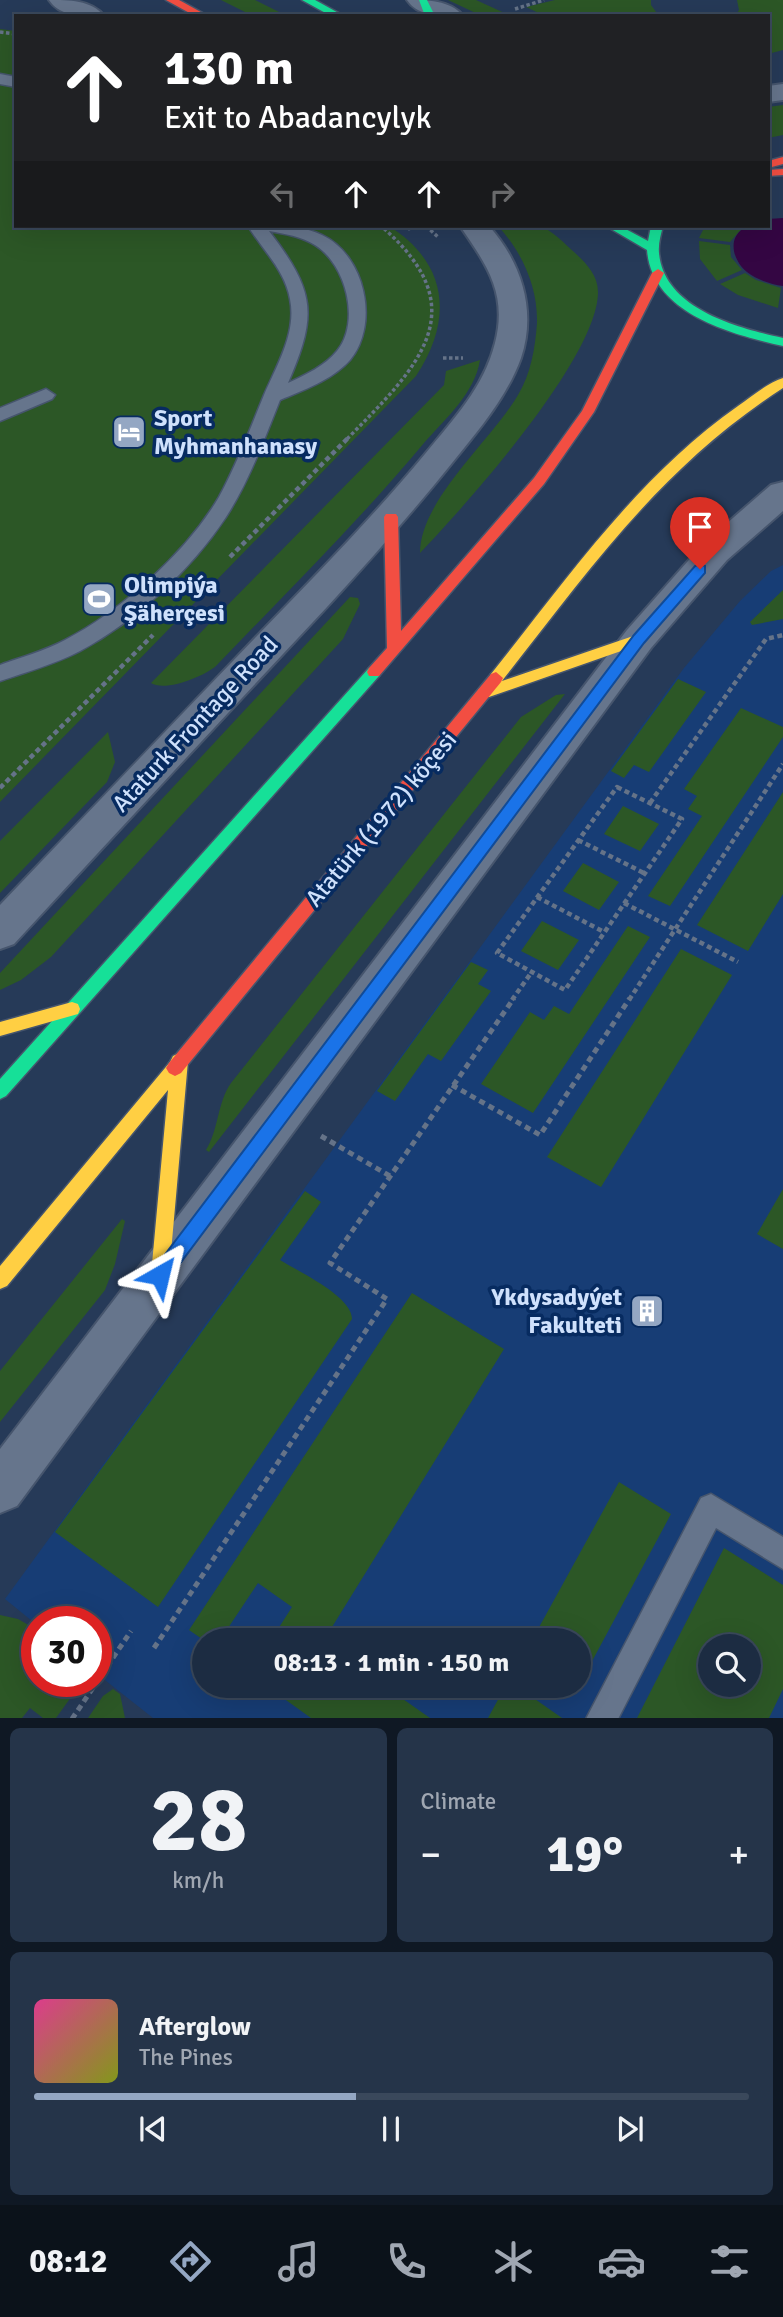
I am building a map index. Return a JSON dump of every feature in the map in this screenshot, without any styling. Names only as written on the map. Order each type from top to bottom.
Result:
[{"type":"main road","points":[[172,0],[199,14]]},
{"type":"main road","points":[[307,0],[335,14]]},
{"type":"main road","points":[[616,228],[651,247]]},
{"type":"main road","points":[[656,228],[651,247],[657,273],[679,300],[714,323],[758,339],[783,342]]},
{"type":"main road","points":[[0,1091],[394,650],[567,443],[588,412],[617,359],[657,273]]},
{"type":"main road","name":"Atatürk (1972) köçesi","points":[[0,1280],[484,693],[621,520],[684,453],[731,415],[783,382]]},
{"type":"main road","points":[[391,517],[394,650]]},
{"type":"main road","points":[[484,693],[639,639]]},
{"type":"main road","points":[[0,1029],[72,1009]]},
{"type":"main road","points":[[160,1275],[180,1061]]},
{"type":"street","points":[[61,0],[88,14]]},
{"type":"street","points":[[424,6],[446,14]]},
{"type":"street","points":[[391,517],[482,402],[507,356],[514,312],[507,275],[492,247],[476,228]]},
{"type":"street","points":[[0,1489],[639,639],[715,552],[783,493]]},
{"type":"street","name":"Ataturk Frontage Road","points":[[0,932],[391,517]]},
{"type":"lane","points":[[0,673],[84,640],[166,573],[218,514],[254,444],[292,351],[300,320],[299,299],[291,278],[257,228]]},
{"type":"lane","points":[[274,396],[321,375],[346,353],[357,325],[357,301],[348,270],[328,246],[305,234],[276,228]]},
{"type":"lane","points":[[0,415],[46,395]]},
{"type":"lane","points":[[601,1718],[711,1508],[783,1553]]},
{"type":"path","points":[[515,9],[544,0]]},
{"type":"path","points":[[428,228],[437,237]]},
{"type":"path","points":[[650,803],[766,639],[783,635]]},
{"type":"path","points":[[452,1085],[540,1135],[783,764]]},
{"type":"path","points":[[617,787],[682,819],[565,990],[497,953],[578,840],[617,787]]},
{"type":"path","points":[[578,840],[644,873]]},
{"type":"path","points":[[537,897],[604,932]]},
{"type":"path","points":[[624,903],[738,962]]},
{"type":"path","points":[[154,1648],[387,1299],[330,1263],[531,972]]},
{"type":"path","points":[[320,1135],[390,1175]]},
{"type":"path","points":[[72,1718],[131,1631]]},
{"type":"shaded area","points":[[783,218],[783,286],[764,281],[747,272],[735,256],[734,243],[740,231],[744,228],[770,228],[770,219]]},
{"type":"shaded area","points":[[783,565],[783,1718],[153,1718],[112,1686],[112,1606],[21,1606],[21,1612],[5,1599],[684,668],[740,601],[771,571]]},
{"type":"green space","points":[[221,0],[255,0],[283,14],[249,14]]},
{"type":"green space","points":[[448,0],[476,0],[507,14],[478,14]]},
{"type":"green space","points":[[555,0],[651,0],[651,5],[658,14],[541,14],[526,7]]},
{"type":"green space","points":[[737,0],[783,0],[783,50],[770,53],[770,14],[736,14],[739,10]]},
{"type":"green space","name":"Olimpiýa Şäherçesi","points":[[0,29],[14,31],[14,228],[392,228],[409,241],[434,275],[440,314],[428,355],[416,376],[0,802]]},
{"type":"green space","points":[[783,105],[783,135],[770,138],[770,107]]},
{"type":"green space","points":[[500,228],[545,228],[583,260],[594,275],[598,292],[592,320],[577,354],[526,429],[497,467],[420,553],[423,533],[432,512],[459,471],[518,395],[532,360],[537,323],[535,296],[527,271]]},
{"type":"green space","points":[[704,228],[742,228],[730,242],[699,238]]},
{"type":"green space","points":[[699,241],[730,245],[731,257],[742,270],[717,281],[700,259]]},
{"type":"green space","points":[[745,273],[756,280],[781,288],[778,308],[738,295],[720,284]]},
{"type":"green space","points":[[480,360],[472,384],[450,415],[348,529],[216,666],[184,682],[165,686],[151,683],[444,385],[446,371]]},
{"type":"green space","points":[[783,590],[783,619],[752,625],[750,622]]},
{"type":"green space","points":[[350,597],[358,598],[360,604],[343,639],[51,957],[21,980],[0,990],[0,973]]},
{"type":"green space","points":[[678,679],[706,692],[649,772],[634,765],[624,778],[611,771]]},
{"type":"green space","points":[[565,694],[209,1152],[206,1150],[231,1083],[521,717],[556,695]]},
{"type":"green space","points":[[741,708],[783,727],[783,737],[670,906],[648,896],[702,816],[688,809],[697,796],[684,789]]},
{"type":"green space","points":[[108,732],[115,762],[107,782],[0,893],[0,841]]},
{"type":"green space","points":[[783,792],[783,894],[748,951],[697,925]]},
{"type":"green space","points":[[623,806],[659,824],[640,851],[604,834]]},
{"type":"green space","points":[[583,863],[619,882],[599,910],[563,891]]},
{"type":"green space","points":[[542,921],[579,940],[558,970],[521,951]]},
{"type":"green space","points":[[628,926],[650,937],[533,1113],[481,1084],[530,1012],[544,1020],[554,1006],[569,1014]]},
{"type":"green space","points":[[681,949],[732,975],[601,1187],[547,1157]]},
{"type":"green space","points":[[471,962],[488,970],[478,984],[491,991],[441,1061],[428,1054],[395,1101],[377,1091]]},
{"type":"green space","points":[[783,1189],[783,1249],[757,1234]]},
{"type":"green space","points":[[305,1191],[321,1202],[280,1260],[334,1293],[350,1310],[352,1319],[158,1607],[55,1532]]},
{"type":"green space","points":[[122,1219],[125,1221],[115,1264],[105,1290],[0,1422],[0,1371]]},
{"type":"green space","points":[[412,1293],[504,1349],[331,1628],[279,1628],[292,1607],[258,1583],[228,1628],[192,1628],[192,1632],[189,1630]]},
{"type":"green space","points":[[619,1482],[671,1514],[591,1663],[591,1628],[539,1628]]},
{"type":"green space","points":[[724,1548],[783,1585],[783,1689],[769,1718],[637,1718]]},
{"type":"green space","points":[[0,1615],[21,1621],[21,1697],[71,1697],[56,1718],[43,1718],[30,1708],[22,1718],[0,1718]]},
{"type":"green space","points":[[112,1690],[120,1694],[125,1718],[88,1718],[102,1697],[112,1697]]},
{"type":"green space","points":[[283,1698],[402,1698],[430,1718],[311,1718]]},
{"type":"green space","points":[[499,1698],[534,1698],[562,1718],[488,1718]]},
{"type":"traffic: fast","points":[[307,0],[335,14]]},
{"type":"traffic: fast","points":[[423,2],[429,14]]},
{"type":"traffic: fast","points":[[616,228],[651,247]]},
{"type":"traffic: fast","points":[[657,228],[652,252],[658,274],[671,292],[690,308],[712,320],[737,330],[783,342]]},
{"type":"traffic: fast","points":[[0,1091],[374,672]]},
{"type":"traffic: slow","points":[[496,678],[614,529],[665,474],[715,430],[783,382]]},
{"type":"traffic: slow","points":[[484,693],[639,639]]},
{"type":"traffic: slow","points":[[0,1029],[72,1009]]},
{"type":"traffic: slow","points":[[160,1275],[179,1061]]},
{"type":"traffic: slow","points":[[0,1280],[175,1068]]},
{"type":"traffic: jam","points":[[171,0],[199,14]]},
{"type":"traffic: jam","points":[[770,164],[783,160]]},
{"type":"traffic: jam","points":[[770,173],[783,172]]},
{"type":"traffic: jam","points":[[374,672],[539,481],[588,412],[658,273]]},
{"type":"traffic: jam","points":[[391,517],[394,650]]},
{"type":"traffic: jam","points":[[175,1068],[496,678]]},
{"type":"place","name":"Sport Myhmanhanasy","points":[[129,432]]},
{"type":"place","name":"Olimpiýa Şäherçesi","points":[[99,599]]},
{"type":"place","name":"Ykdysadyýet Fakulteti","points":[[647,1311]]},
{"type":"route","points":[[160,1275],[639,639],[700,569]]}]
